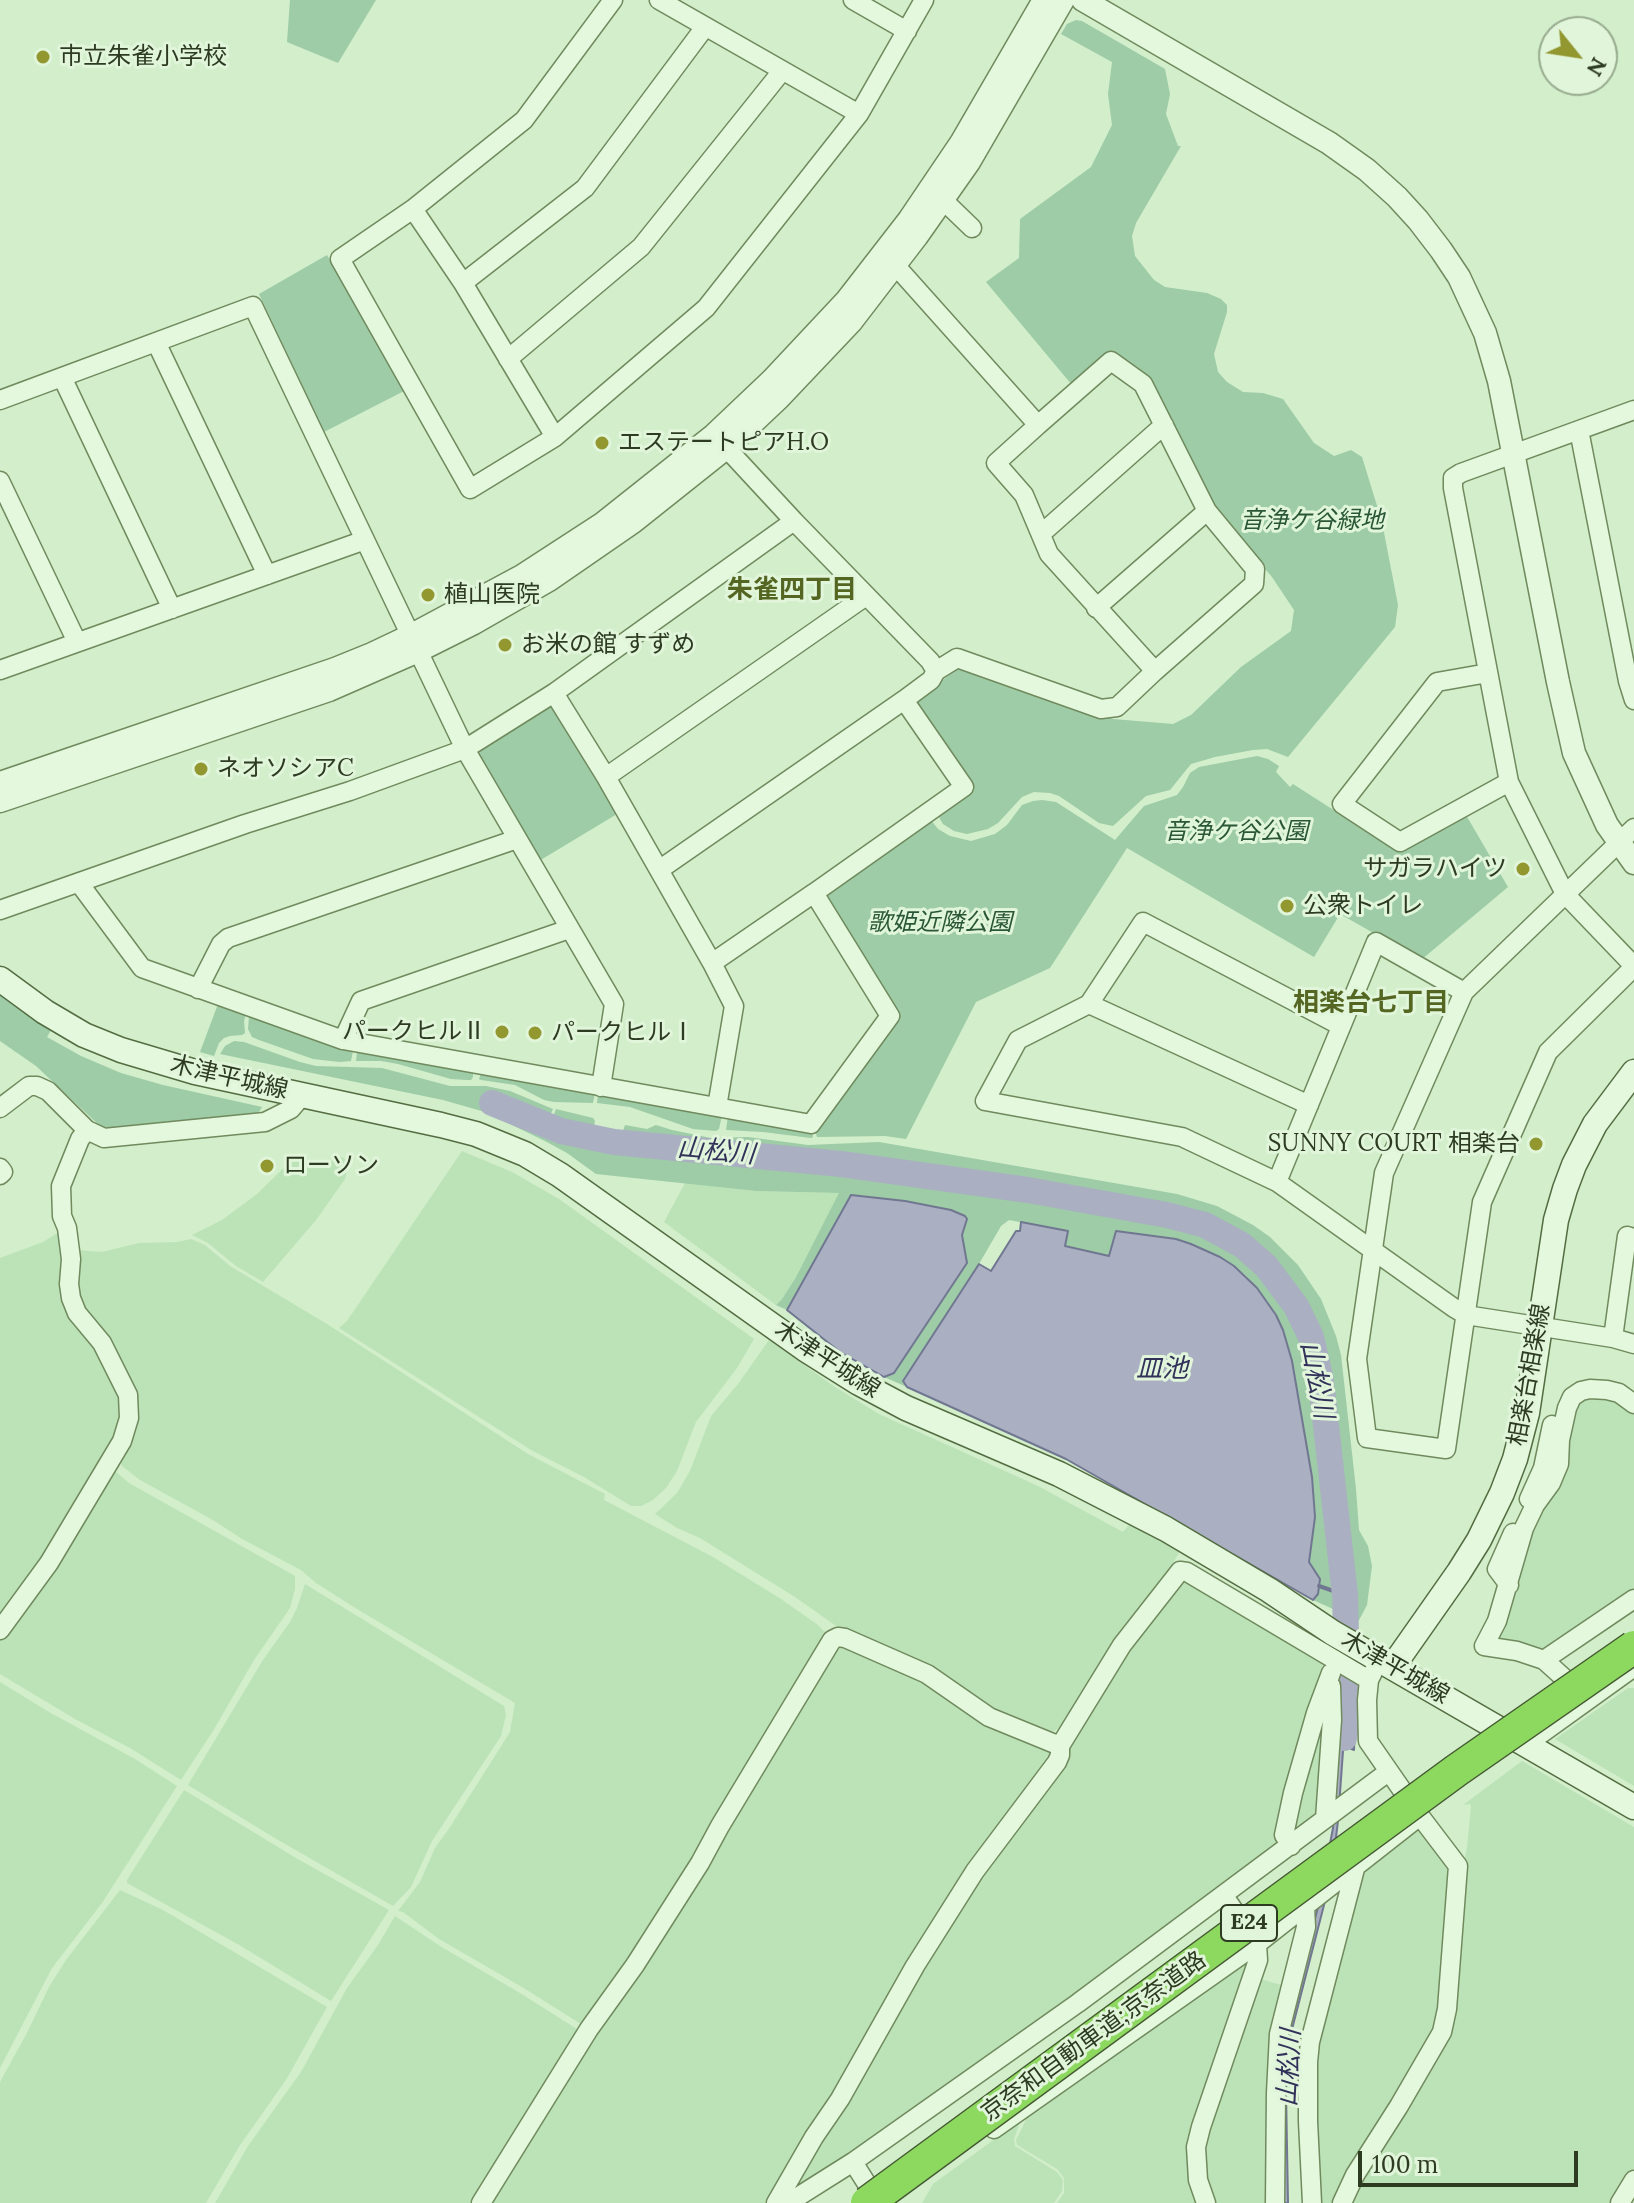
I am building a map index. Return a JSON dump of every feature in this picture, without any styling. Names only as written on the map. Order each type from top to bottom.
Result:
[{"type":"highway","name":"京奈和自動車道;京奈道路","points":[[867,2203],[1457,1770],[1634,1647]]},
{"type":"main road","name":"木津平城線","points":[[0,979],[45,1012],[84,1035],[121,1050],[195,1072],[476,1134],[525,1154],[560,1175],[805,1349],[859,1383],[906,1408],[1059,1474],[1135,1512],[1256,1582],[1375,1663],[1527,1744],[1634,1807]]},
{"type":"main road","name":"相楽台相楽線","points":[[1375,1663],[1459,1572],[1502,1493],[1527,1413],[1556,1220],[1565,1189],[1595,1124],[1634,1072]]},
{"type":"street","points":[[613,0],[524,120],[413,209],[340,259],[470,489],[555,437],[706,308],[859,114],[924,0]]},
{"type":"street","points":[[659,0],[859,114]]},
{"type":"street","points":[[853,0],[907,31]]},
{"type":"street","points":[[720,442],[772,380],[847,300],[909,220],[961,143],[1044,0]]},
{"type":"street","points":[[0,801],[329,690],[414,644],[569,546],[779,398],[851,322],[943,200],[989,130],[1063,0]]},
{"type":"street","points":[[1083,0],[1329,143],[1367,170],[1397,197],[1459,277],[1485,333],[1499,381],[1574,753],[1607,825],[1626,836],[1634,863]]},
{"type":"street","points":[[463,283],[585,188],[705,27]]},
{"type":"street","points":[[508,359],[641,247],[782,71]]},
{"type":"street","points":[[943,200],[972,228]]},
{"type":"street","points":[[413,209],[463,283],[555,437]]},
{"type":"street","points":[[895,265],[1038,425]]},
{"type":"street","points":[[0,400],[253,306],[465,749],[614,1004],[601,1087]]},
{"type":"street","points":[[156,342],[267,575]]},
{"type":"street","points":[[659,870],[904,700],[931,680],[936,671],[957,658],[1101,709],[1117,707],[1254,584],[1255,569],[1207,511],[1143,384],[1111,361],[996,463],[1024,495],[1049,554],[1155,671]]},
{"type":"street","points":[[62,377],[172,609]]},
{"type":"street","points":[[1626,836],[1565,894],[1464,992],[1384,1173],[1357,1359],[1367,1438],[1446,1449],[1482,1202],[1548,1052],[1634,967],[1565,894],[1509,782],[1453,478],[1634,410]]},
{"type":"street","points":[[1041,534],[1164,425]]},
{"type":"street","points":[[1579,430],[1634,700]]},
{"type":"street","points":[[720,442],[930,661],[936,671]]},
{"type":"street","points":[[0,481],[77,642]]},
{"type":"street","points":[[1096,608],[1207,511]]},
{"type":"street","points":[[0,910],[465,749],[554,693],[794,521]]},
{"type":"street","points":[[0,670],[365,540]]},
{"type":"street","points":[[606,777],[866,596]]},
{"type":"street","points":[[0,783],[414,644]]},
{"type":"street","points":[[1488,673],[1437,682],[1342,804],[1400,842],[1509,782]]},
{"type":"street","points":[[554,693],[606,777],[734,1006],[717,1107]]},
{"type":"street","points":[[712,963],[964,787],[904,700]]},
{"type":"street","points":[[198,989],[221,944],[228,938],[517,839]]},
{"type":"street","points":[[79,883],[142,968],[343,1040],[811,1124],[890,1016],[814,893]]},
{"type":"street","points":[[1341,1026],[1143,922],[1089,1004],[1018,1040],[985,1101],[1182,1137],[1277,1182],[1466,1315],[1540,1325],[1634,1344]]},
{"type":"street","points":[[343,1040],[361,1001],[569,929]]},
{"type":"street","points":[[1277,1182],[1376,942],[1464,992]]},
{"type":"street","points":[[1089,1004],[1309,1105]]},
{"type":"street","points":[[0,1108],[29,1086],[37,1086],[48,1091],[87,1130],[104,1138],[265,1122],[291,1109],[303,1095]]},
{"type":"street","points":[[0,1630],[57,1550],[122,1441],[129,1418],[128,1395],[102,1343],[77,1313],[71,1298],[71,1259],[67,1228],[62,1216],[61,1186],[80,1139],[87,1130]]},
{"type":"street","points":[[0,1168],[3,1172],[0,1175]]},
{"type":"street","points":[[1613,1338],[1632,1232]]},
{"type":"street","points":[[1509,1585],[1497,1569],[1543,1468],[1554,1411],[1563,1399],[1581,1391],[1607,1390],[1619,1393],[1634,1404]]},
{"type":"street","points":[[1572,1397],[1560,1440],[1559,1464],[1551,1483],[1528,1518],[1497,1621],[1484,1646],[1517,1651],[1544,1660],[1564,1678],[1581,1703]]},
{"type":"street","points":[[1515,1459],[1543,1468]]},
{"type":"street","points":[[776,2203],[840,2099],[915,1966],[975,1871],[1057,1762],[1060,1746],[1122,1645],[1180,1571],[1187,1572],[1331,1666],[1375,1663],[1367,1700],[1368,1741],[1458,1866],[1447,2009],[1442,2032],[1355,2175],[1342,2203]]},
{"type":"street","points":[[1544,1660],[1634,1599]]},
{"type":"street","points":[[481,2203],[589,2029],[635,1965],[700,1863],[832,1640],[845,1638],[927,1674],[989,1717],[1060,1746]]},
{"type":"street","points":[[1325,1819],[1332,1720],[1331,1666]]},
{"type":"street","points":[[1291,1846],[1284,1835],[1293,1793],[1331,1666]]},
{"type":"street","points":[[1527,1744],[1634,1667]]},
{"type":"street","points":[[788,2203],[853,2162],[1078,2003],[1388,1772]]},
{"type":"street","points":[[891,2203],[1257,1944],[1420,1816]]},
{"type":"street","points":[[1294,2201],[1308,2121],[1310,2042],[1356,1865]]},
{"type":"street","points":[[1206,2203],[1198,2180],[1196,2147],[1258,1960],[1257,1944],[1224,1896]]},
{"type":"street","points":[[1294,2201],[1276,2093],[1279,2034],[1306,1927],[1305,1907]]},
{"type":"street","points":[[1078,2003],[1110,2047]]},
{"type":"street","points":[[853,2162],[879,2203]]},
{"type":"street","points":[[1620,2203],[1634,2180]]},
{"type":"green space","points":[[290,0],[376,0],[338,63],[287,42]]},
{"type":"green space","name":"音浄ケ谷緑地","points":[[1076,20],[1165,69],[1170,94],[1166,114],[1178,146],[1181,146],[1136,223],[1132,236],[1135,256],[1154,280],[1165,287],[1207,293],[1227,305],[1214,354],[1218,372],[1227,382],[1243,392],[1263,393],[1283,399],[1314,443],[1334,456],[1351,450],[1362,457],[1382,522],[1398,605],[1395,627],[1288,757],[1267,749],[1253,750],[1191,764],[1170,790],[1146,796],[1113,826],[1099,823],[1059,796],[1034,792],[1022,797],[998,823],[967,834],[943,824],[937,814],[974,789],[917,706],[918,697],[957,670],[967,667],[1113,719],[1173,724],[1191,715],[1241,667],[1291,631],[1294,610],[1272,577],[1214,509],[1150,378],[1112,352],[1072,385],[986,282],[1019,258],[1020,219],[1091,167],[1112,125],[1108,94],[1112,62],[1061,34],[1067,24]]},
{"type":"green space","points":[[327,255],[406,390],[324,432],[259,294]]},
{"type":"green space","points":[[545,704],[555,706],[617,814],[539,861],[478,758],[480,749]]},
{"type":"green space","points":[[1257,756],[1279,766],[1276,772],[1290,787],[1293,784],[1399,852],[1466,815],[1508,887],[1421,960],[1340,914],[1314,957],[1127,848],[1050,968],[976,1002],[906,1139],[885,1136],[817,1137],[815,1131],[898,1017],[826,900],[828,890],[930,819],[938,829],[950,836],[971,841],[995,834],[1007,825],[1022,805],[1033,801],[1056,802],[1115,840],[1144,806],[1177,795],[1190,773],[1199,767]]},
{"type":"green space","points":[[0,995],[51,1030],[47,1037],[81,1056],[121,1073],[163,1085],[262,1107],[254,1114],[109,1129],[100,1126],[36,1066],[0,1041]]},
{"type":"green space","points":[[218,1004],[246,1014],[245,1033],[224,1038],[214,1056],[200,1052]]},
{"type":"green space","points":[[249,1016],[353,1051],[351,1061],[313,1059],[252,1037],[248,1029]]},
{"type":"green space","points":[[234,1041],[316,1066],[382,1068],[450,1086],[486,1086],[510,1091],[553,1109],[549,1118],[491,1096],[487,1107],[560,1136],[626,1150],[844,1171],[1033,1199],[1033,1202],[1051,1202],[1170,1223],[1223,1242],[1252,1263],[1277,1290],[1302,1337],[1311,1372],[1339,1609],[1313,1600],[1318,1594],[1309,1563],[1315,1517],[1312,1477],[1292,1361],[1283,1330],[1267,1301],[1246,1276],[1206,1250],[1176,1239],[1116,1231],[1109,1256],[1064,1246],[1067,1231],[1009,1220],[1001,1226],[903,1381],[907,1387],[884,1377],[894,1373],[967,1264],[962,1234],[967,1220],[965,1216],[951,1210],[905,1201],[851,1195],[787,1310],[776,1305],[796,1277],[839,1193],[756,1191],[596,1174],[567,1153],[485,1112],[443,1100],[220,1054],[225,1046]]},
{"type":"green space","points":[[357,1051],[473,1072],[473,1077],[471,1080],[451,1079],[398,1064],[356,1061]]},
{"type":"green space","points":[[481,1073],[595,1093],[593,1103],[544,1100],[515,1085],[481,1080]]},
{"type":"green space","points":[[598,1094],[722,1115],[719,1129],[693,1129],[630,1107],[597,1103]]},
{"type":"green space","points":[[556,1109],[593,1118],[594,1126],[622,1134],[625,1125],[647,1129],[656,1125],[711,1138],[748,1137],[808,1145],[879,1142],[1177,1194],[1217,1206],[1253,1225],[1298,1265],[1321,1299],[1336,1336],[1341,1355],[1359,1530],[1368,1546],[1372,1566],[1367,1605],[1358,1622],[1355,1620],[1352,1588],[1354,1567],[1322,1350],[1309,1313],[1289,1279],[1247,1239],[1212,1220],[1175,1208],[878,1159],[627,1137],[552,1120]]},
{"type":"green space","points":[[728,1116],[812,1130],[813,1137],[726,1130]]},
{"type":"green space","points":[[462,1151],[512,1172],[559,1199],[754,1339],[737,1368],[696,1422],[677,1471],[653,1500],[641,1506],[631,1506],[531,1450],[339,1328],[347,1321]]},
{"type":"green space","points":[[297,1155],[324,1164],[341,1157],[349,1161],[345,1179],[316,1220],[263,1282],[192,1235],[222,1220],[257,1194]]},
{"type":"green space","points":[[685,1183],[756,1191],[840,1193],[796,1277],[776,1305],[664,1222]]},
{"type":"green space","points":[[62,1230],[65,1284],[126,1400],[120,1436],[0,1624],[0,1258],[43,1242]]},
{"type":"green space","points":[[191,1239],[205,1245],[230,1266],[327,1324],[528,1454],[605,1494],[604,1500],[713,1557],[781,1599],[828,1635],[694,1864],[584,2026],[398,1911],[420,1882],[435,1848],[510,1732],[515,1703],[357,1609],[301,1570],[140,1480],[122,1466],[120,1460],[135,1417],[76,1297],[75,1250],[102,1252],[139,1243]]},
{"type":"green space","points":[[769,1340],[879,1414],[1038,1486],[1123,1532],[1131,1522],[1180,1551],[1067,1724],[1050,1733],[994,1710],[932,1668],[839,1628],[700,1538],[655,1514],[677,1493],[690,1471],[711,1416]]},
{"type":"green space","points":[[1604,1394],[1634,1409],[1634,1590],[1543,1651],[1498,1644],[1496,1636],[1578,1399]]},
{"type":"green space","points":[[110,1467],[129,1483],[295,1576],[290,1608],[254,1660],[181,1780],[0,1674],[0,1637]]},
{"type":"green space","points":[[1184,1576],[1322,1660],[1323,1676],[1281,1845],[835,2168],[780,2201],[923,1962],[1104,1681]]},
{"type":"green space","points":[[305,1584],[504,1706],[506,1715],[501,1736],[432,1841],[411,1887],[393,1906],[188,1785],[263,1660],[290,1622]]},
{"type":"green space","points":[[835,1642],[844,1642],[1055,1749],[771,2203],[485,2203]]},
{"type":"green space","points":[[0,1682],[177,1786],[102,1903],[52,1968],[0,2068]]},
{"type":"green space","points":[[1628,1688],[1634,1688],[1634,1786],[1555,1739]]},
{"type":"green space","points":[[1328,1695],[1323,1805],[1313,1821],[1301,1830],[1291,1823]]},
{"type":"green space","points":[[1522,1761],[1634,1827],[1634,2168],[1614,2203],[1350,2203],[1356,2188],[1436,2057],[1467,1848],[1471,1806],[1463,1805]]},
{"type":"green space","points":[[184,1790],[389,1910],[331,2001],[241,1946],[127,1883]]},
{"type":"green space","points":[[1420,1826],[1455,1874],[1437,2033],[1336,2203],[1315,2203],[1314,2041],[1359,1878],[1370,1863]]},
{"type":"green space","points":[[120,1890],[163,1910],[327,2007],[286,2080],[240,2145],[206,2203],[0,2203],[0,2082],[49,1987]]},
{"type":"green space","points":[[395,1916],[580,2031],[475,2203],[215,2203],[248,2146],[301,2072],[347,1988]]},
{"type":"green space","points":[[1247,1957],[1252,1961],[1200,2118],[1202,2203],[1057,2203],[1064,2193],[1064,2178],[1057,2169],[1017,2145],[1016,2140],[1028,2116]]},
{"type":"green space","points":[[1257,1978],[1285,1986],[1269,2203],[1210,2203],[1200,2151]]},
{"type":"green space","points":[[1021,2120],[1014,2139],[1015,2146],[1057,2172],[1063,2180],[1062,2191],[1054,2203],[922,2203],[933,2184]]},
{"type":"water","points":[[851,1195],[951,1210],[967,1219],[962,1235],[967,1263],[894,1373],[884,1377],[840,1352],[787,1310]]},
{"type":"water","name":"皿池","points":[[1021,1222],[1068,1231],[1065,1246],[1109,1256],[1116,1231],[1176,1239],[1220,1257],[1257,1288],[1276,1315],[1292,1361],[1312,1477],[1315,1517],[1309,1562],[1320,1579],[1318,1594],[1313,1600],[1066,1459],[907,1387],[903,1381],[979,1264],[991,1271],[1016,1231],[1020,1231]]},
{"type":"water","points":[[1356,1704],[1354,1750],[1345,1746],[1343,1751],[1333,1862],[1290,2037],[1286,2091],[1288,2203],[1284,2203],[1282,2096],[1286,2036],[1318,1907],[1333,1828],[1340,1706]]},
{"type":"waterway","name":"山松川","points":[[492,1103],[561,1131],[614,1142],[841,1164],[1028,1190],[1167,1215],[1205,1225],[1242,1245],[1266,1266],[1296,1306],[1311,1337],[1321,1381],[1345,1595],[1348,1715],[1344,1738]]},
{"type":"waterway","points":[[1319,1586],[1345,1595]]},
{"type":"place","name":"市立朱雀小学校","points":[[43,57]]},
{"type":"place","name":"エステートピアH.O","points":[[602,443]]},
{"type":"place","name":"植山医院","points":[[428,595]]},
{"type":"place","name":"お米の館 すずめ","points":[[505,645]]},
{"type":"place","name":"ネオソシアC","points":[[201,769]]},
{"type":"place","name":"サガラハイツ","points":[[1523,869]]},
{"type":"place","name":"公衆トイレ","points":[[1287,906]]},
{"type":"place","name":"パークヒルⅡ","points":[[502,1032]]},
{"type":"place","name":"パークヒルⅠ","points":[[535,1033]]},
{"type":"place","name":"SUNNY COURT 相楽台","points":[[1536,1144]]},
{"type":"place","name":"ローソン","points":[[267,1166]]},
{"type":"district","name":"朱雀四丁目","points":[[792,591]]},
{"type":"district","name":"相楽台七丁目","points":[[1371,1004]]},
{"type":"park label","name":"音浄ケ谷公園","points":[[1236,832]]},
{"type":"park label","name":"歌姫近隣公園","points":[[940,923]]}]
